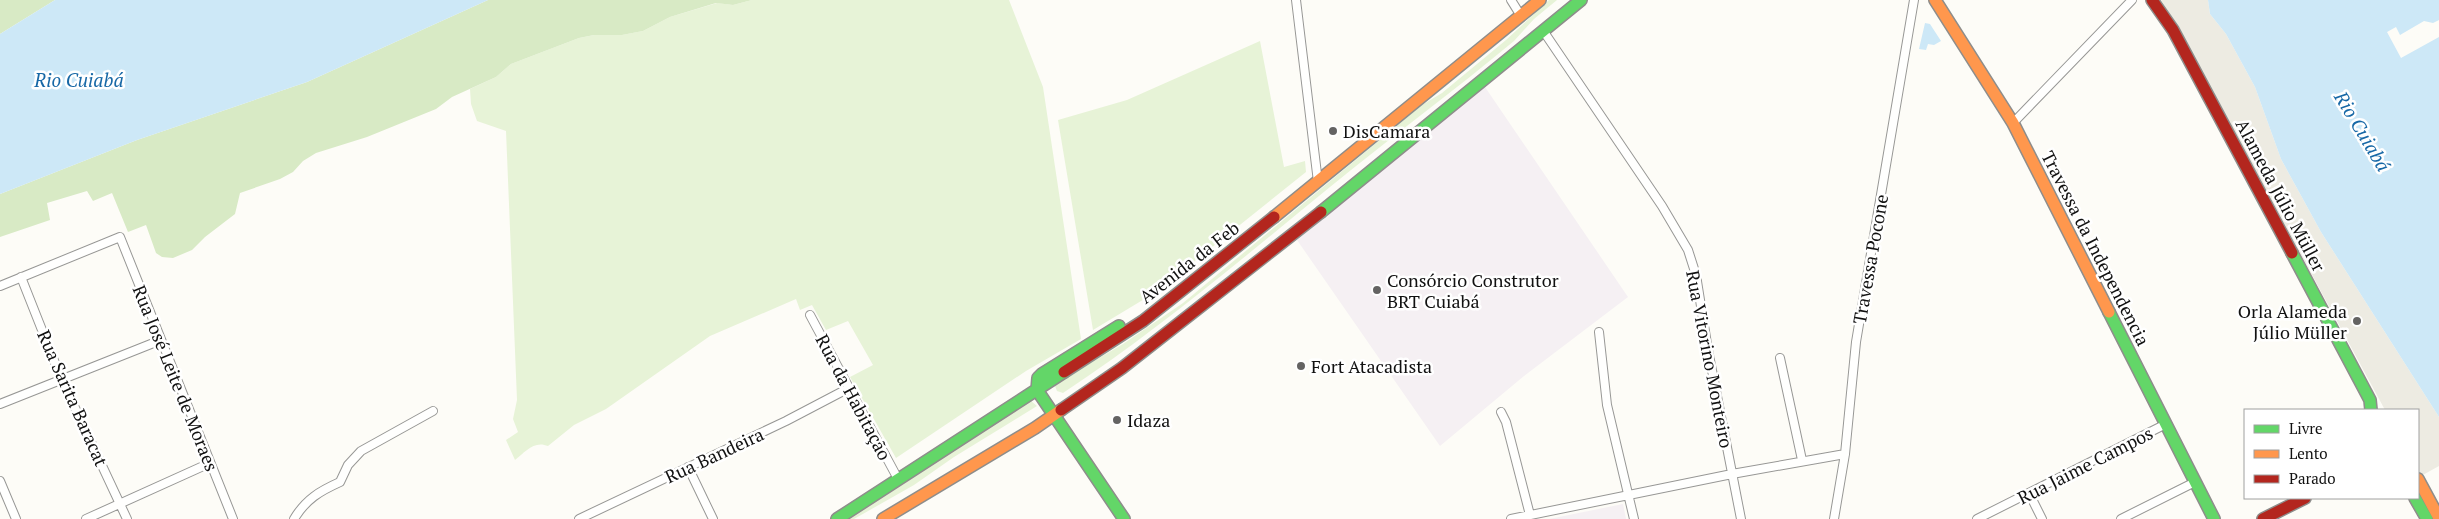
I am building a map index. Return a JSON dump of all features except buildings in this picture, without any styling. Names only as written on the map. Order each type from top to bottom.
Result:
[{"type":"main road","name":"Avenida da Feb","points":[[1037,390],[1038,380],[1042,374],[1141,312],[1174,296],[1318,182],[1540,0]]},
{"type":"main road","points":[[883,519],[1053,416],[1122,368],[1271,253],[1581,0]]},
{"type":"main road","name":"Travessa da Independencia","points":[[1934,0],[2013,123],[2214,519]]},
{"type":"main road","name":"Alameda Júlio Müller","points":[[2152,0],[2173,30],[2370,400],[2371,409]]},
{"type":"main road","points":[[837,519],[1037,390],[1124,519]]},
{"type":"main road","points":[[2419,481],[2439,518]]},
{"type":"main road","points":[[2263,519],[2303,499]]},
{"type":"main road","points":[[2416,499],[2427,519]]},
{"type":"street","points":[[1296,0],[1318,182]]},
{"type":"street","points":[[1511,0],[1521,16]]},
{"type":"street","name":"Travessa Pocone","points":[[1834,519],[1845,454],[1856,342],[1914,0]]},
{"type":"street","points":[[2013,123],[2132,0]]},
{"type":"street","name":"Rua Vitorino Monteiro","points":[[1544,32],[1662,206],[1688,250],[1696,275],[1708,350],[1741,519]]},
{"type":"street","name":"Rua José Leite de Moraes","points":[[21,277],[120,237],[233,519]]},
{"type":"street","points":[[0,286],[21,277]]},
{"type":"street","name":"Rua Sarita Baracat","points":[[21,277],[61,378],[127,519]]},
{"type":"street","name":"Rua da Habitação","points":[[810,315],[898,479]]},
{"type":"street","points":[[1599,332],[1607,405],[1634,519]]},
{"type":"street","points":[[0,404],[61,378],[161,340]]},
{"type":"street","points":[[1780,358],[1802,460]]},
{"type":"street","name":"Rua Bandeira","points":[[579,519],[848,388]]},
{"type":"street","points":[[294,519],[302,506],[316,493],[340,482],[348,466],[361,451],[433,411]]},
{"type":"street","points":[[1501,412],[1506,422],[1530,515]]},
{"type":"street","name":"Rua Jaime Campos","points":[[1977,519],[2166,424]]},
{"type":"street","points":[[1511,519],[1802,460],[1845,454]]},
{"type":"street","points":[[86,519],[210,463]]},
{"type":"street","points":[[688,467],[713,519]]},
{"type":"street","points":[[0,481],[16,519]]},
{"type":"street","points":[[2121,519],[2195,482]]},
{"type":"street","points":[[2029,493],[2042,519]]},
{"type":"shaded area","name":"Orla Alameda Júlio Müller","points":[[2161,0],[2208,0],[2210,14],[2226,34],[2255,87],[2281,159],[2321,232],[2439,417],[2439,466],[2421,476],[2419,473],[2419,409],[2384,409],[2177,25]]},
{"type":"shaded area","points":[[1485,87],[1628,297],[1524,376],[1440,446],[1297,240]]},
{"type":"shaded area","points":[[1623,504],[1626,519],[1549,519]]},
{"type":"green space","points":[[0,0],[55,0],[0,34]]},
{"type":"green space","points":[[488,0],[752,0],[733,5],[716,3],[670,17],[643,31],[622,35],[594,35],[579,38],[511,64],[496,77],[452,97],[436,109],[367,137],[316,153],[303,161],[293,172],[280,179],[240,193],[235,214],[205,237],[192,250],[173,258],[162,257],[156,253],[146,225],[128,232],[112,193],[93,201],[87,191],[47,203],[50,220],[0,237],[0,194],[137,140],[307,82]]},
{"type":"green space","points":[[752,0],[1009,0],[1043,87],[1081,339],[1026,371],[896,458],[850,377],[873,365],[848,321],[826,330],[812,305],[800,310],[796,299],[710,336],[606,409],[574,425],[548,446],[534,446],[526,450],[515,460],[506,440],[518,432],[513,419],[517,400],[506,131],[477,121],[471,104],[470,89],[496,77],[511,64],[579,38],[594,35],[622,35],[643,31],[670,17],[717,3],[733,5]]},
{"type":"green space","points":[[1549,0],[1557,0],[1534,19],[1514,41],[1199,293],[1098,369],[1063,393],[1057,391],[1055,386],[1058,382],[1123,344],[1183,303],[1422,105],[1442,93],[1506,40]]},
{"type":"green space","points":[[1260,41],[1284,167],[1305,161],[1306,172],[1156,292],[1093,330],[1058,120],[1127,100]]},
{"type":"green space","points":[[1030,400],[1037,406],[954,457],[914,485],[854,519],[846,519]]},
{"type":"water","name":"Rio Cuiabá","points":[[55,0],[488,0],[307,82],[137,140],[0,194],[0,34]]},
{"type":"water","points":[[2208,0],[2439,0],[2439,417],[2321,232],[2281,159],[2255,87],[2226,34],[2210,14]]},
{"type":"water","points":[[1925,23],[1930,24],[1941,41],[1934,45],[1928,44],[1926,50],[1919,49]]},
{"type":"pier","points":[[2439,20],[2439,37],[2401,58],[2387,32],[2396,27],[2400,35],[2424,21],[2433,23]]},
{"type":"traffic: fast","points":[[1321,212],[1581,0]]},
{"type":"traffic: fast","points":[[2292,253],[2370,400],[2371,409]]},
{"type":"traffic: fast","points":[[2109,312],[2214,519]]},
{"type":"traffic: fast","points":[[1037,390],[1038,378],[1042,374],[1119,326]]},
{"type":"traffic: fast","points":[[837,519],[1064,372]]},
{"type":"traffic: fast","points":[[1037,390],[1124,519]]},
{"type":"traffic: fast","points":[[2416,499],[2427,519]]},
{"type":"traffic: slow","points":[[1274,217],[1540,0]]},
{"type":"traffic: slow","points":[[1935,0],[2013,123],[2109,312]]},
{"type":"traffic: slow","points":[[883,519],[1035,428],[1061,410]]},
{"type":"traffic: slow","points":[[2419,481],[2439,518]]},
{"type":"traffic: jam","points":[[2152,0],[2173,30],[2292,253]]},
{"type":"traffic: jam","points":[[1061,410],[1122,368],[1321,212]]},
{"type":"traffic: jam","points":[[1064,372],[1143,321],[1274,217]]},
{"type":"traffic: jam","points":[[2263,519],[2303,499]]},
{"type":"place","name":"DisCamara","points":[[1333,131]]},
{"type":"place","name":"Consórcio Construtor BRT Cuiabá","points":[[1377,290]]},
{"type":"place","name":"Orla Alameda Júlio Müller","points":[[2357,321]]},
{"type":"place","name":"Fort Atacadista","points":[[1301,366]]},
{"type":"place","name":"Idaza","points":[[1117,420]]}]
